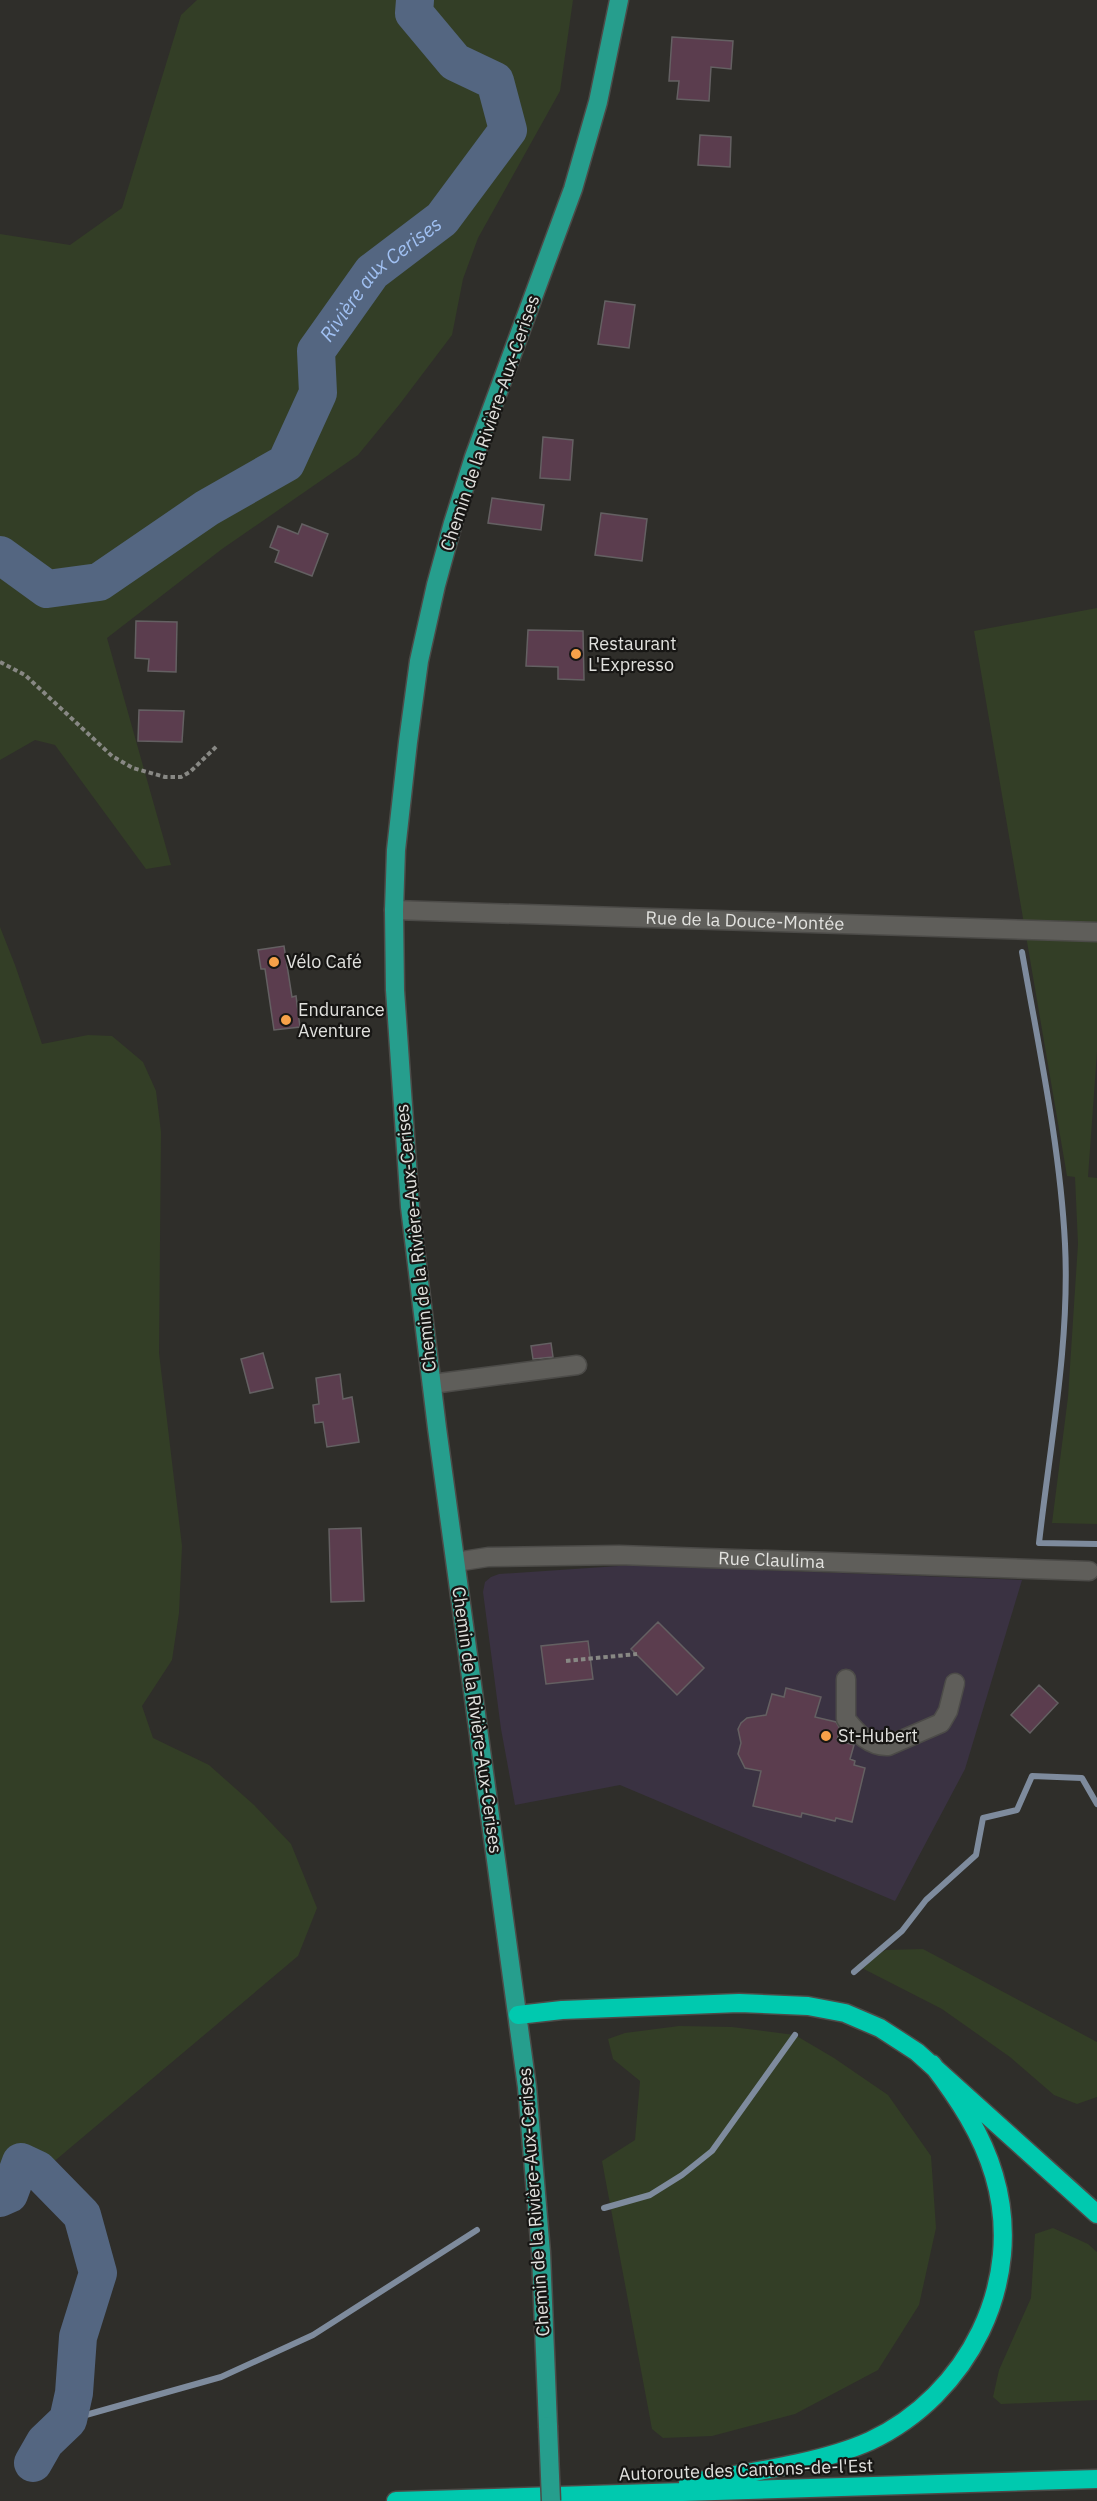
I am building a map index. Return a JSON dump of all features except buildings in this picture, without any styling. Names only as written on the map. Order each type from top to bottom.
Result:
[{"type":"highway","points":[[518,2015],[562,2010],[730,2003],[827,2008],[862,2019],[907,2044],[932,2064],[1097,2214]]},
{"type":"highway","points":[[624,2495],[767,2469],[858,2446],[897,2426],[921,2409],[967,2359],[984,2327],[995,2292],[1001,2258],[1001,2209],[995,2178],[986,2153],[963,2109],[932,2064]]},
{"type":"highway","name":"Autoroute des Cantons-de-l'Est","points":[[396,2501],[1097,2479]]},
{"type":"main road","name":"Chemin de la Rivière-Aux-Cerises","points":[[551,2501],[539,2218],[518,2015],[410,1207],[395,990],[393,910],[396,850],[408,742],[419,661],[436,585],[474,457],[573,189],[598,102],[619,0]]},
{"type":"street","name":"Rue de la Douce-Montée","points":[[393,910],[1097,932]]},
{"type":"street","points":[[432,1384],[577,1365]]},
{"type":"street","name":"Rue Claulima","points":[[456,1562],[488,1557],[619,1555],[1089,1571]]},
{"type":"street","points":[[846,1679],[846,1719],[864,1738],[880,1746],[888,1746],[941,1722],[948,1711],[955,1683]]},
{"type":"path","points":[[0,662],[25,675],[112,756],[133,768],[165,777],[181,777],[190,772],[218,746]]},
{"type":"path","points":[[566,1661],[637,1654]]},
{"type":"shaded area","points":[[633,1565],[1022,1580],[965,1769],[895,1901],[620,1785],[515,1805],[501,1729],[483,1592],[485,1582],[499,1574]]},
{"type":"green space","points":[[197,0],[573,0],[560,91],[478,238],[463,279],[452,335],[358,455],[222,549],[107,638],[171,865],[146,869],[55,745],[35,740],[0,760],[0,234],[70,245],[122,208],[181,15]]},
{"type":"green space","points":[[1097,608],[1097,1052],[1088,1177],[1097,1178],[1097,1524],[1052,1523],[1068,1397],[1078,1244],[1075,1177],[1067,1176],[974,631]]},
{"type":"green space","points":[[0,927],[42,1044],[88,1035],[112,1036],[143,1062],[156,1091],[161,1132],[159,1353],[182,1546],[179,1613],[172,1660],[142,1706],[153,1738],[209,1765],[254,1805],[291,1844],[317,1908],[298,1956],[0,2207]]},
{"type":"green space","points":[[923,1949],[1097,2042],[1097,2097],[1077,2104],[1054,2095],[1010,2057],[942,2009],[856,1965],[886,1950]]},
{"type":"green space","points":[[679,2026],[732,2027],[795,2035],[834,2058],[888,2095],[931,2156],[936,2228],[919,2305],[878,2370],[795,2414],[712,2436],[663,2438],[652,2429],[602,2161],[635,2140],[640,2081],[613,2059],[608,2039],[625,2033]]},
{"type":"green space","points":[[1053,2228],[1088,2244],[1097,2252],[1097,2400],[1001,2404],[993,2397],[999,2370],[1031,2298],[1035,2234]]},
{"type":"waterway","name":"Rivière aux Cerises","points":[[0,555],[47,589],[99,582],[207,508],[286,463],[318,393],[316,351],[372,272],[442,219],[508,130],[495,81],[455,62],[414,13],[415,0]]},
{"type":"waterway","points":[[1022,952],[1054,1134],[1065,1244],[1066,1281],[1062,1356],[1039,1543],[1097,1544]]},
{"type":"waterway","points":[[854,1972],[902,1931],[926,1900],[976,1855],[983,1818],[1017,1810],[1032,1776],[1082,1778],[1097,1804]]},
{"type":"waterway","points":[[604,2208],[650,2195],[682,2175],[712,2151],[795,2035]]},
{"type":"waterway","name":"Rivière aux Cerises","points":[[0,2198],[9,2194],[21,2162],[38,2170],[82,2215],[98,2273],[78,2337],[74,2393],[68,2420],[45,2442],[33,2463]]},
{"type":"waterway","points":[[68,2420],[221,2377],[313,2335],[477,2230]]},
{"type":"place","name":"Restaurant L'Expresso","points":[[576,654]]},
{"type":"place","name":"Vélo Café","points":[[274,962]]},
{"type":"place","name":"Endurance Aventure","points":[[286,1020]]},
{"type":"place","name":"St-Hubert","points":[[826,1736]]}]
